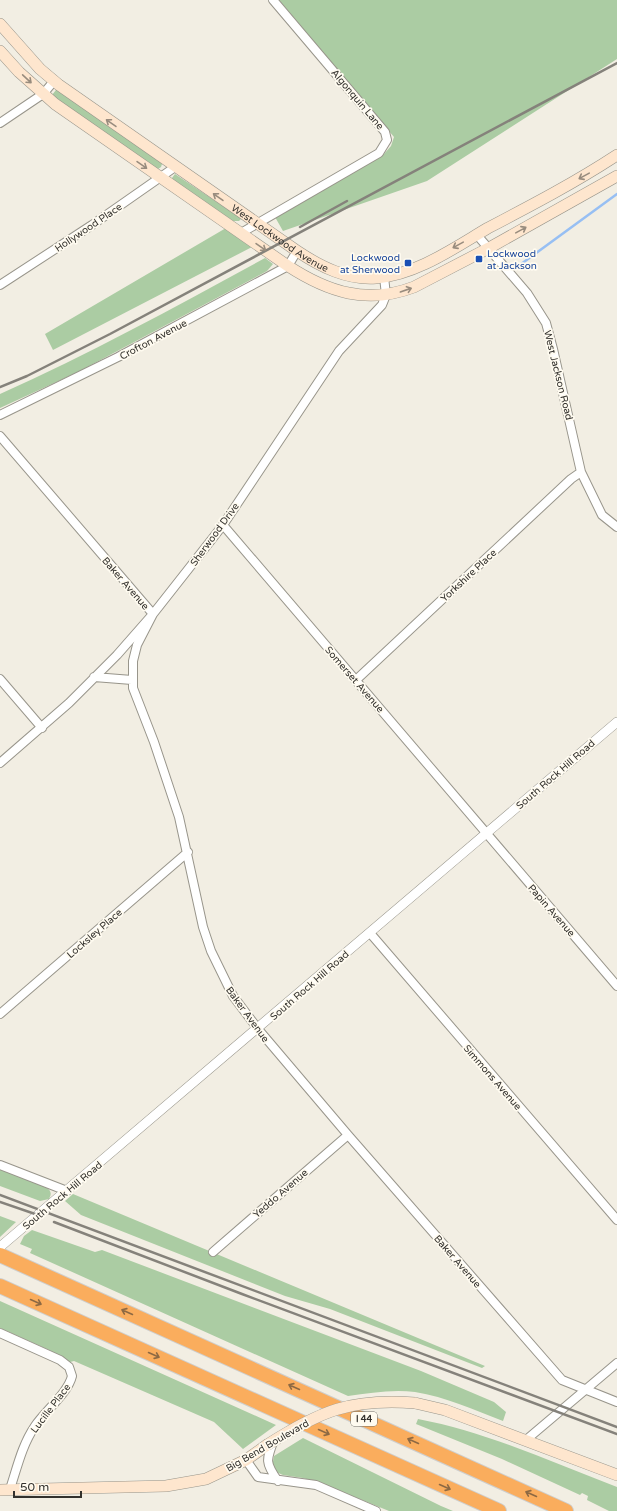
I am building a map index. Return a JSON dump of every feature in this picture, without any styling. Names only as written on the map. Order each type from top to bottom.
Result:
[{"type":"highway","name":"I 44","points":[[0,1255],[566,1511]]},
{"type":"highway","points":[[0,1286],[499,1511]]},
{"type":"main road","name":"West Lockwood Avenue","points":[[0,24],[40,69],[54,81],[175,167],[316,263],[342,274],[358,278],[384,277],[406,272],[421,265],[590,173],[617,155]]},
{"type":"main road","name":"West Lockwood Avenue","points":[[0,51],[43,94],[160,178],[288,266],[323,286],[340,292],[375,296],[386,295],[402,292],[431,280],[617,176]]},
{"type":"main road","name":"Big Bend Boulevard","points":[[5,1490],[166,1486],[206,1479],[246,1460],[297,1426],[326,1412],[353,1405],[387,1401],[415,1403],[446,1410],[617,1475]]},
{"type":"street","name":"Algonquin Lane","points":[[241,233],[378,153],[387,140],[385,132],[273,0]]},
{"type":"street","points":[[0,122],[43,94],[54,81]]},
{"type":"street","name":"Hollywood Place","points":[[0,285],[175,167]]},
{"type":"street","name":"West Jackson Road","points":[[477,235],[527,293],[546,323],[581,472],[602,514],[617,527]]},
{"type":"street","points":[[288,266],[297,251]]},
{"type":"street","name":"Crofton Avenue","points":[[0,415],[118,357],[288,266]]},
{"type":"street","points":[[384,277],[386,295]]},
{"type":"street","name":"Sherwood Drive","points":[[0,763],[42,728],[94,677],[153,614],[222,525],[339,351],[376,313],[382,305],[386,295]]},
{"type":"street","name":"Baker Avenue","points":[[0,436],[153,614],[137,644],[133,661],[132,680],[138,705],[170,788],[188,852],[204,927],[211,951],[233,996],[258,1029],[348,1135],[562,1380],[617,1402]]},
{"type":"street","name":"Yorkshire Place","points":[[356,680],[571,479],[581,472]]},
{"type":"street","name":"Somerset Avenue","points":[[222,525],[486,834]]},
{"type":"street","points":[[94,677],[132,680]]},
{"type":"street","points":[[0,679],[42,728]]},
{"type":"street","name":"South Rock Hill Road","points":[[0,1247],[617,722]]},
{"type":"street","name":"Papin Avenue","points":[[486,834],[617,986]]},
{"type":"street","name":"Locksley Place","points":[[0,1014],[188,852]]},
{"type":"street","name":"Simmons Avenue","points":[[370,933],[617,1220]]},
{"type":"street","name":"Yeddo Avenue","points":[[212,1252],[348,1135]]},
{"type":"street","points":[[0,1165],[67,1191]]},
{"type":"street","name":"Lucille Place","points":[[0,1333],[60,1360],[69,1367],[71,1371],[71,1381],[38,1421],[27,1439],[5,1490]]},
{"type":"street","points":[[526,1440],[617,1363]]},
{"type":"street","points":[[271,1442],[267,1463],[278,1481]]},
{"type":"street","points":[[246,1460],[258,1477],[316,1486],[376,1511]]},
{"type":"green space","points":[[279,0],[617,0],[617,59],[427,181],[283,231],[275,217],[384,154],[391,146],[394,137]]},
{"type":"green space","points":[[56,90],[160,161],[162,164],[161,167],[158,169],[155,168],[69,108],[52,95]]},
{"type":"green space","points":[[175,174],[241,219],[239,221],[233,221],[174,181],[172,178]]},
{"type":"green space","points":[[226,228],[252,247],[53,350],[45,334]]},
{"type":"green space","points":[[265,258],[273,264],[267,271],[78,372],[0,408],[0,394],[101,346]]},
{"type":"green space","points":[[0,1169],[46,1187],[50,1192],[49,1199],[40,1201],[0,1186]]},
{"type":"green space","points":[[73,1194],[485,1366],[482,1368],[330,1309],[285,1296],[81,1215],[65,1201]]},
{"type":"green space","points":[[0,1216],[16,1222],[0,1237]]},
{"type":"green space","points":[[32,1230],[95,1252],[102,1250],[421,1371],[494,1402],[506,1412],[503,1421],[449,1400],[415,1392],[390,1391],[348,1396],[30,1253],[32,1249],[20,1244],[24,1236]]},
{"type":"green space","points":[[0,1301],[276,1425],[243,1449],[214,1422],[74,1361],[70,1362],[49,1350],[0,1328]]},
{"type":"green space","points":[[418,1419],[494,1440],[617,1487],[617,1511],[609,1511],[587,1500],[588,1496],[582,1493],[580,1495],[502,1459],[416,1424]]},
{"type":"green space","points":[[303,1438],[453,1511],[389,1511],[323,1484],[276,1472],[272,1467],[274,1456]]},
{"type":"waterway","points":[[517,267],[617,194]]},
{"type":"railway","points":[[0,387],[27,376],[110,334],[617,63]]},
{"type":"railway","points":[[300,227],[347,201]]},
{"type":"railway","points":[[0,1195],[617,1427]]},
{"type":"railway","points":[[0,1202],[38,1215]]},
{"type":"railway","points":[[54,1222],[617,1434]]},
{"type":"place","name":"Lockwood at Jackson","points":[[479,259]]},
{"type":"place","name":"Lockwood at Sherwood","points":[[408,263]]}]
